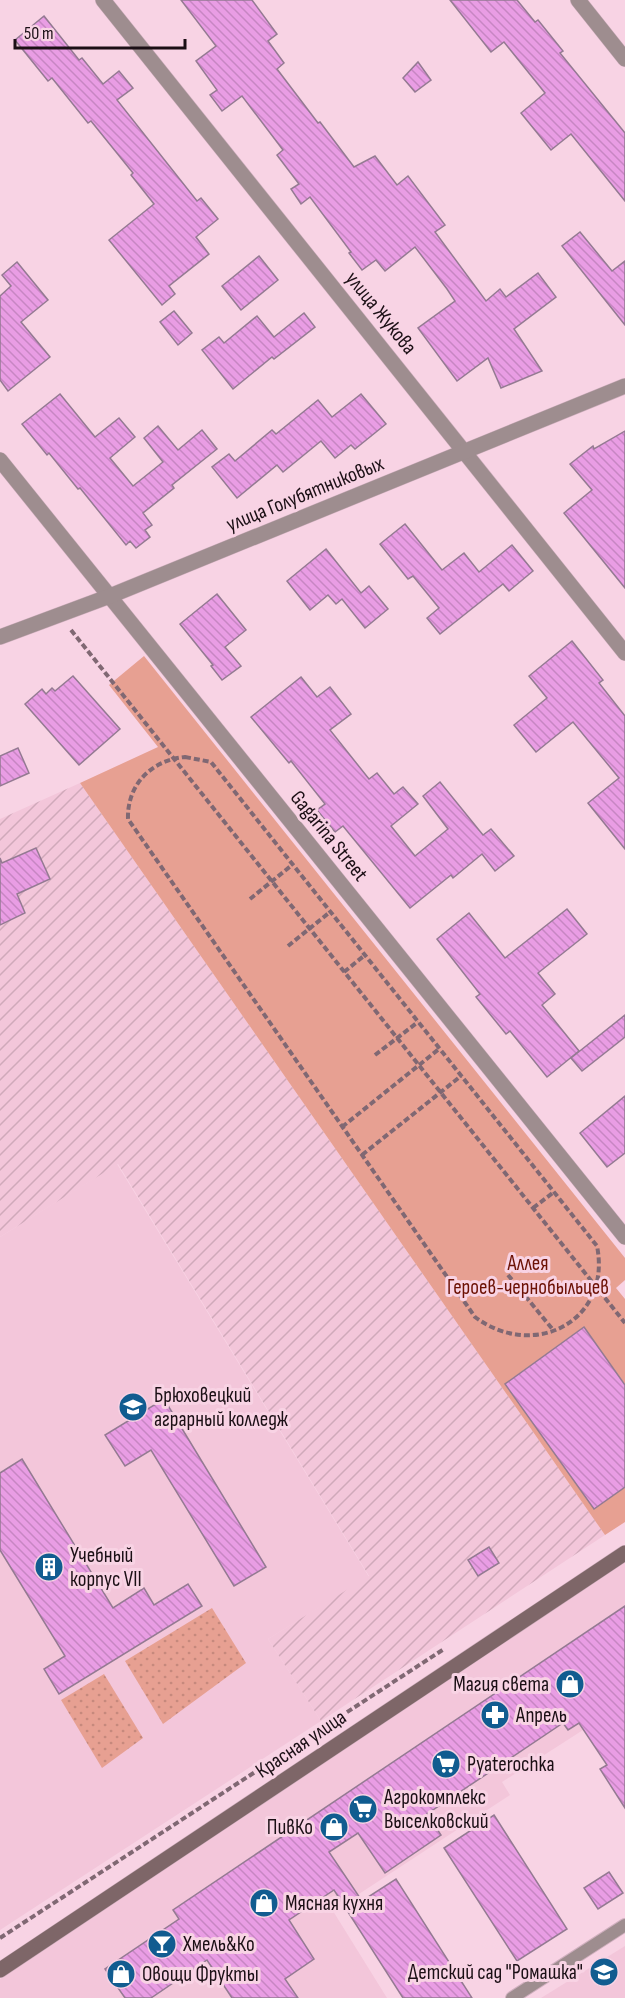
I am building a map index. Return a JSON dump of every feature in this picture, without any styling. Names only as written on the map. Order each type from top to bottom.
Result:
[{"type":"street","name":"улица Жукова","points":[[103,0],[625,653]]},
{"type":"street","points":[[578,0],[625,59]]},
{"type":"street","name":"улица Голубятниковых","points":[[0,638],[110,596],[625,386]]},
{"type":"street","name":"Gagarina Street","points":[[0,460],[625,1238]]},
{"type":"street","name":"Красная улица","points":[[0,1970],[625,1553]]},
{"type":"lane","points":[[512,1998],[625,1925]]},
{"type":"path","points":[[59,615],[625,1323]]},
{"type":"path","points":[[174,758],[194,758],[210,762],[292,865],[597,1246],[600,1266],[596,1287],[588,1303],[575,1318],[554,1331],[530,1337],[510,1335],[492,1328],[475,1317],[128,819],[132,794],[141,779],[153,767],[174,758]]},
{"type":"path","points":[[250,899],[292,865]]},
{"type":"path","points":[[288,946],[330,912]]},
{"type":"path","points":[[344,972],[365,955]]},
{"type":"path","points":[[375,1055],[418,1022]]},
{"type":"path","points":[[342,1127],[439,1049]]},
{"type":"path","points":[[362,1155],[461,1076]]},
{"type":"path","points":[[533,1208],[554,1192]]},
{"type":"path","points":[[508,1275],[554,1331]]},
{"type":"path","points":[[0,1938],[446,1647]]},
{"type":"shaded area","points":[[80,783],[605,1535],[321,1721],[268,1639],[369,1576],[118,1164],[0,1237],[0,819]]},
{"type":"shaded area","name":"Брюховецкий аграрный колледж","points":[[117,1164],[369,1577],[268,1639],[321,1721],[0,1930],[0,1237]]},
{"type":"shaded area","points":[[625,1560],[625,1703],[502,1782],[510,1795],[333,1911],[387,1998],[0,1998],[0,1979]]},
{"type":"shaded area","name":"Детский сад \"Ромашка\"","points":[[625,1946],[625,1998],[541,1998]]},
{"type":"green space","name":"Аллея Героев-чернобыльцев","points":[[144,656],[625,1258],[625,1280],[616,1288],[625,1299],[625,1522],[605,1535],[80,783],[158,747],[109,685]]},
{"type":"green space","points":[[212,1608],[246,1663],[163,1724],[125,1661]]},
{"type":"green space","points":[[104,1674],[143,1738],[102,1768],[61,1700]]},
{"type":"building","points":[[181,0],[252,0],[277,34],[268,41],[284,63],[277,69],[318,123],[320,122],[354,167],[375,156],[397,185],[408,176],[445,225],[435,232],[486,301],[500,289],[506,297],[538,273],[556,297],[514,329],[542,371],[501,388],[488,358],[457,381],[418,328],[455,301],[447,289],[415,247],[385,271],[376,260],[362,270],[310,197],[301,204],[291,189],[299,184],[277,155],[283,150],[242,96],[222,111],[210,95],[217,90],[196,61],[216,46]]},
{"type":"building","points":[[450,0],[517,0],[535,22],[538,20],[563,51],[560,53],[625,133],[625,201],[571,134],[551,150],[521,113],[545,93],[504,42],[491,52]]},
{"type":"building","points":[[44,16],[79,60],[82,58],[103,84],[119,71],[133,88],[117,100],[197,201],[201,198],[218,219],[196,237],[209,254],[169,286],[175,294],[162,305],[109,240],[154,204],[131,175],[133,173],[91,121],[88,123],[52,78],[48,81],[15,40]]},
{"type":"building","points":[[418,62],[431,80],[415,92],[403,78]]},
{"type":"building","points":[[580,232],[612,271],[625,261],[625,325],[562,246]]},
{"type":"building","points":[[259,256],[278,280],[241,310],[222,286]]},
{"type":"building","points":[[17,262],[48,300],[21,322],[50,357],[8,391],[0,380],[0,296],[11,286],[2,275]]},
{"type":"building","points":[[174,311],[192,333],[178,345],[160,322]]},
{"type":"building","points":[[304,313],[315,327],[274,359],[272,357],[233,389],[202,350],[219,337],[224,343],[257,316],[274,337]]},
{"type":"building","points":[[60,394],[95,437],[119,418],[135,437],[110,458],[133,486],[163,462],[144,438],[158,426],[178,450],[202,430],[217,449],[172,485],[174,488],[143,513],[152,525],[145,530],[150,537],[136,548],[130,541],[126,545],[80,488],[78,489],[49,453],[47,455],[22,424]]},
{"type":"building","points":[[361,394],[386,424],[355,449],[351,445],[335,458],[321,441],[283,472],[277,465],[237,498],[212,467],[229,454],[235,461],[272,430],[276,434],[318,400],[332,417]]},
{"type":"building","points":[[625,431],[625,588],[564,513],[592,490],[570,464],[593,446],[594,449]]},
{"type":"building","points":[[405,524],[442,570],[464,553],[479,572],[512,545],[533,571],[509,591],[503,584],[440,634],[427,618],[439,608],[413,576],[408,579],[380,544]]},
{"type":"building","points":[[326,549],[361,593],[369,586],[388,609],[365,628],[342,599],[336,604],[328,595],[310,610],[287,581]]},
{"type":"building","points":[[217,594],[246,630],[225,647],[241,666],[222,680],[211,666],[213,665],[180,624]]},
{"type":"building","points":[[572,641],[603,680],[599,683],[625,716],[625,849],[588,803],[619,778],[573,722],[536,752],[514,725],[547,698],[529,676]]},
{"type":"building","points":[[73,676],[120,729],[79,765],[25,704],[42,689],[46,694],[52,688],[55,691]]},
{"type":"building","points":[[301,677],[317,697],[330,687],[351,714],[330,730],[369,779],[377,773],[394,794],[403,787],[418,804],[391,826],[415,856],[448,829],[423,796],[440,782],[483,835],[491,829],[514,856],[495,871],[482,854],[453,878],[451,875],[410,908],[343,826],[335,832],[317,810],[325,804],[291,761],[289,763],[251,717]]},
{"type":"building","points":[[18,748],[29,773],[0,786],[0,756]]},
{"type":"building","points":[[36,848],[50,879],[17,894],[25,913],[0,925],[0,858],[2,863]]},
{"type":"building","points":[[567,909],[587,934],[538,973],[555,994],[542,1005],[579,1051],[547,1077],[510,1031],[506,1034],[476,997],[480,994],[437,939],[469,913],[505,958]]},
{"type":"building","points":[[625,1015],[625,1037],[582,1071],[571,1058]]},
{"type":"building","points":[[625,1096],[625,1153],[607,1167],[580,1133]]},
{"type":"building","points":[[584,1327],[625,1385],[625,1487],[594,1509],[505,1384]]},
{"type":"building","points":[[164,1399],[266,1567],[234,1586],[151,1450],[125,1466],[105,1435]]},
{"type":"building","name":"Учебный корпус VII","points":[[22,1459],[113,1608],[144,1588],[154,1605],[188,1584],[202,1606],[59,1694],[44,1669],[65,1656],[0,1550],[0,1473]]},
{"type":"building","points":[[489,1547],[499,1563],[478,1576],[468,1560]]},
{"type":"building","points":[[625,1606],[625,1808],[600,1769],[607,1765],[579,1723],[568,1730],[563,1723],[427,1814],[441,1835],[385,1873],[358,1833],[329,1852],[362,1901],[396,1879],[472,1998],[403,1998],[334,1890],[289,1920],[314,1959],[285,1979],[298,1998],[232,1998],[207,1960],[151,1998],[125,1998],[105,1969],[179,1919],[173,1910]]},
{"type":"building","points":[[494,1815],[567,1929],[517,1961],[444,1848]]},
{"type":"building","points":[[609,1872],[623,1893],[598,1909],[584,1888]]},
{"type":"place","name":"Брюховецкий аграрный колледж","points":[[133,1407]]},
{"type":"place","name":"Учебный корпус VII","points":[[49,1567]]},
{"type":"place","name":"Магия света","points":[[570,1684]]},
{"type":"place","name":"Апрель","points":[[495,1715]]},
{"type":"place","name":"Pyaterochka","points":[[446,1764]]},
{"type":"place","name":"Агрокомплекс Выселковский","points":[[363,1809]]},
{"type":"place","name":"ПивКо","points":[[334,1827]]},
{"type":"place","name":"Мясная кухня","points":[[264,1903]]},
{"type":"place","name":"Хмель&Ко","points":[[162,1944]]},
{"type":"place","name":"Детский сад \"Ромашка\"","points":[[604,1972]]},
{"type":"place","name":"Овощи Фрукты","points":[[121,1974]]}]
